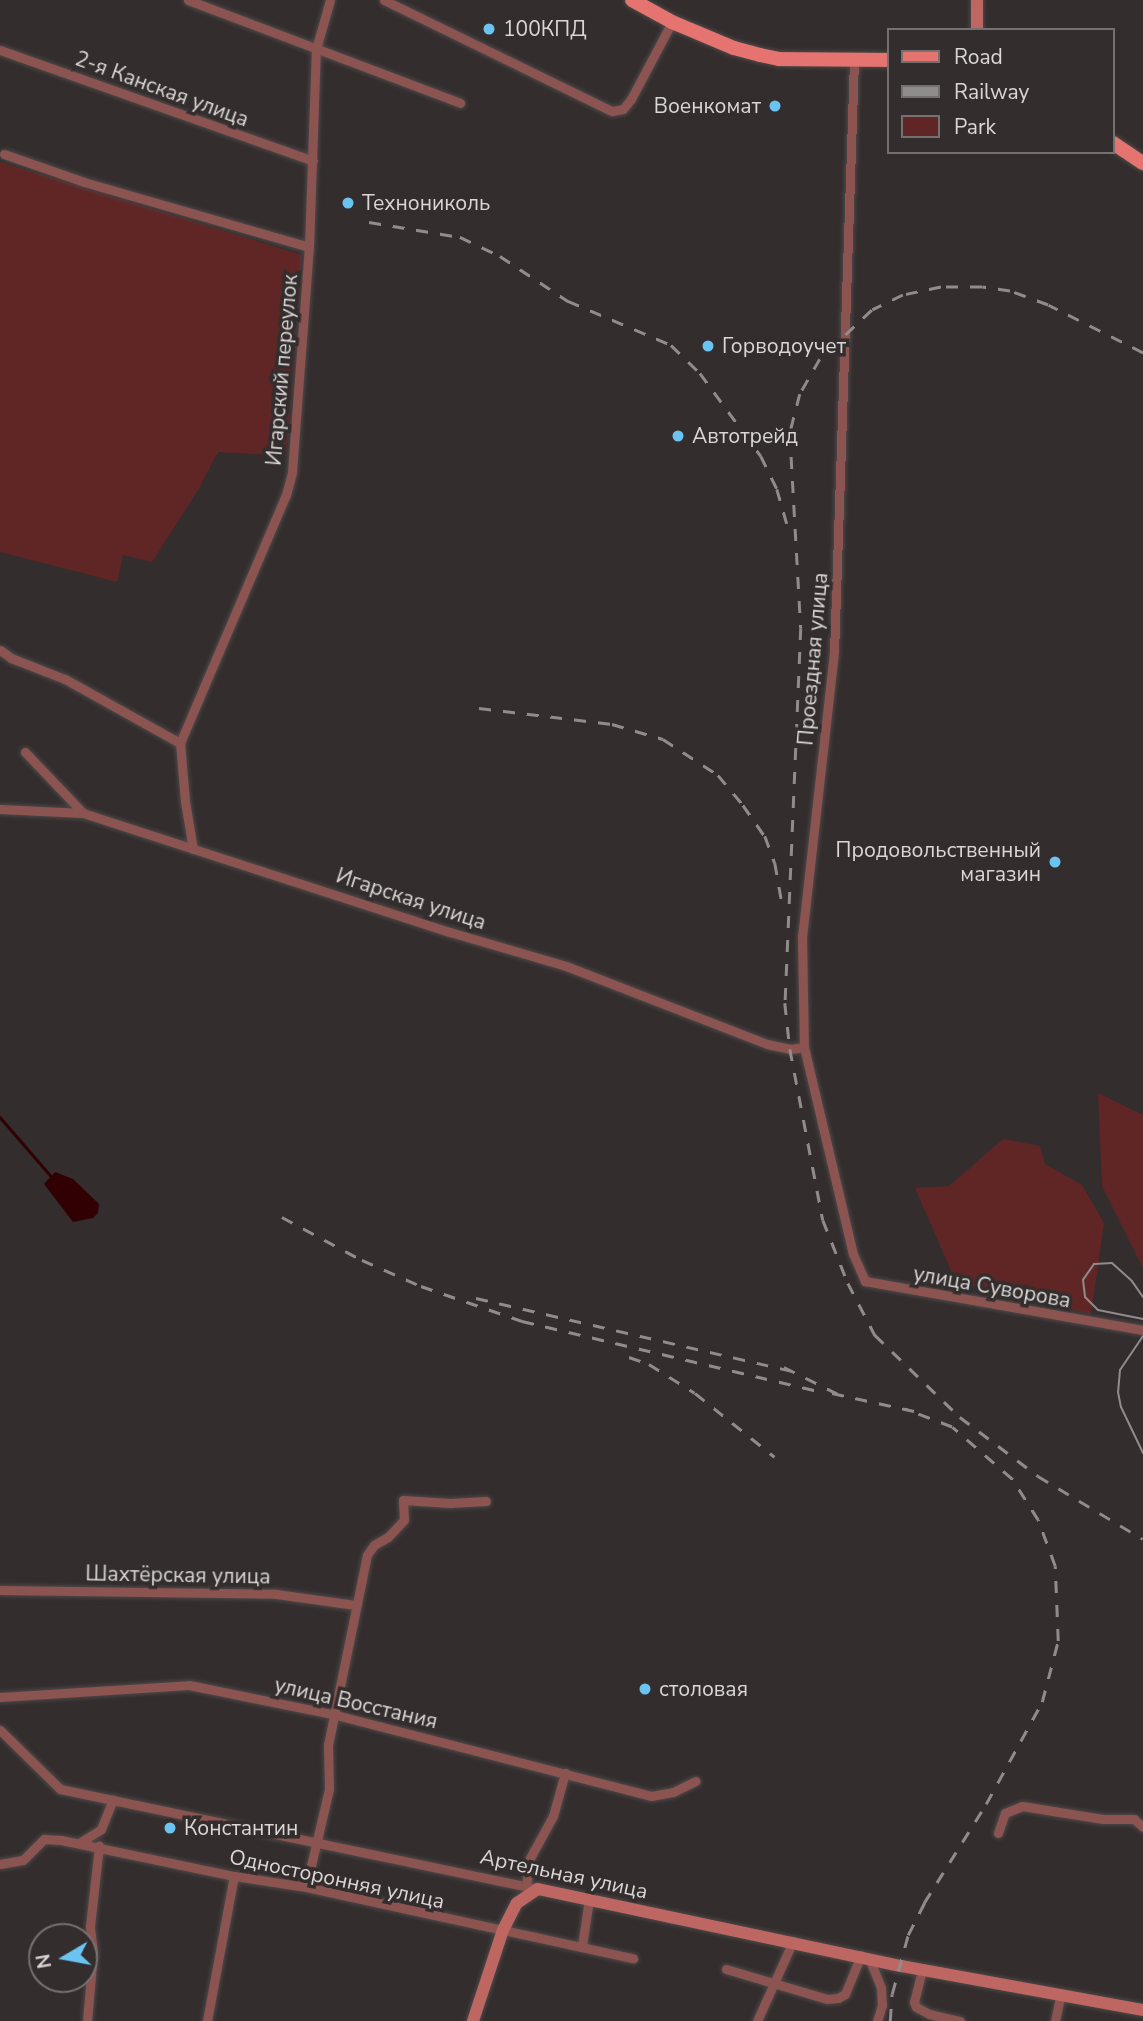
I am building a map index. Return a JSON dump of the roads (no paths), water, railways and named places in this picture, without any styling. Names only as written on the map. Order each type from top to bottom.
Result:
[{"type":"main road","points":[[632,0],[672,22],[760,55],[779,59],[888,61]]},
{"type":"main road","points":[[977,0],[977,28]]},
{"type":"main road","points":[[1115,144],[1143,163]]},
{"type":"main road","points":[[473,2021],[503,1930],[517,1903],[532,1888]]},
{"type":"main road","name":"Артельная улица","points":[[532,1888],[922,1970],[1143,2010]]},
{"type":"street","points":[[188,0],[460,103]]},
{"type":"street","name":"Игарский переулок","points":[[194,849],[185,801],[180,743],[286,495],[292,472],[309,247],[316,49],[330,0]]},
{"type":"street","points":[[384,0],[612,111],[623,109],[631,99],[672,22]]},
{"type":"street","name":"2-я Канская улица","points":[[0,50],[313,161]]},
{"type":"street","name":"Проездная улица","points":[[853,1254],[804,1047],[802,936],[834,652],[854,60]]},
{"type":"street","points":[[4,154],[84,182],[309,247]]},
{"type":"street","points":[[0,650],[11,658],[65,678],[180,743]]},
{"type":"street","points":[[26,752],[83,813]]},
{"type":"street","name":"Игарская улица","points":[[0,809],[83,813],[315,886],[450,932],[566,966],[767,1044],[790,1049],[804,1047]]},
{"type":"street","name":"улица Суворова","points":[[853,1254],[865,1281],[876,1285],[1143,1330]]},
{"type":"street","points":[[306,1886],[329,1788],[328,1745],[367,1555],[374,1545],[388,1537],[404,1520],[403,1500],[450,1503],[486,1501]]},
{"type":"street","name":"Шахтёрская улица","points":[[0,1590],[276,1594],[355,1605]]},
{"type":"street","name":"улица Восстания","points":[[0,1698],[189,1685],[336,1715],[650,1796],[673,1793],[696,1781]]},
{"type":"street","name":"Артельная улица","points":[[0,1730],[60,1789],[532,1888]]},
{"type":"street","points":[[532,1888],[530,1858],[553,1816],[565,1773]]},
{"type":"street","points":[[79,1843],[101,1829],[113,1799]]},
{"type":"street","points":[[998,1833],[1005,1813],[1022,1806],[1103,1819],[1134,1819],[1143,1827]]},
{"type":"street","name":"Односторонняя улица","points":[[0,1864],[23,1860],[44,1839],[79,1843],[234,1876],[306,1886],[633,1958]]},
{"type":"street","points":[[87,2021],[93,1952],[90,1926],[99,1846]]},
{"type":"street","points":[[207,2021],[234,1876]]},
{"type":"street","points":[[582,1946],[589,1899]]},
{"type":"street","points":[[757,2021],[793,1941]]},
{"type":"street","points":[[726,1969],[827,1999],[838,1998],[845,1994],[865,1956]]},
{"type":"street","points":[[865,1956],[881,1988],[882,2005],[877,2021]]},
{"type":"street","points":[[922,1970],[914,2002],[916,2007],[929,2014],[960,2021]]},
{"type":"street","points":[[1055,2021],[1060,1997]]},
{"type":"waterway","points":[[0,1117],[50,1175]]},
{"type":"tram line","points":[[1143,1297],[1132,1281],[1112,1263],[1094,1264],[1083,1280],[1085,1297],[1098,1310],[1143,1319]]},
{"type":"tram line","points":[[1143,1336],[1120,1370],[1118,1392],[1121,1407],[1143,1453]]},
{"type":"railway","points":[[369,222],[460,237],[500,256],[568,301],[671,345],[700,373],[761,456],[777,489],[787,524]]},
{"type":"railway","points":[[1143,353],[1048,305],[1010,291],[982,287],[941,287],[903,295],[872,310],[820,359],[800,394],[790,433],[801,628],[785,1003],[790,1049],[823,1220],[848,1283],[875,1335],[960,1417],[1038,1476],[1143,1539]]},
{"type":"railway","points":[[479,708],[612,724],[663,739],[718,775],[743,805],[765,836],[775,863],[782,901]]},
{"type":"railway","points":[[282,1217],[362,1260],[421,1286],[522,1321],[815,1390]]},
{"type":"railway","points":[[476,1298],[793,1371]]},
{"type":"railway","points":[[629,1357],[649,1364],[695,1393],[775,1457]]},
{"type":"railway","points":[[784,1367],[840,1395]]},
{"type":"railway","points":[[832,1393],[914,1411]]},
{"type":"railway","points":[[890,2021],[892,1994],[908,1935],[924,1903],[986,1804],[1042,1702],[1058,1641],[1055,1566],[1038,1520],[1012,1479],[952,1427],[905,1409]]},
{"type":"place","name":"100КПД","points":[[489,29]]},
{"type":"place","name":"Военкомат","points":[[775,106]]},
{"type":"place","name":"Технониколь","points":[[348,203]]},
{"type":"place","name":"Горводоучет","points":[[708,346]]},
{"type":"place","name":"Автотрейд","points":[[678,436]]},
{"type":"place","name":"Продовольственный магазин","points":[[1055,862]]},
{"type":"place","name":"столовая","points":[[645,1689]]},
{"type":"place","name":"Константин","points":[[170,1828]]}]
